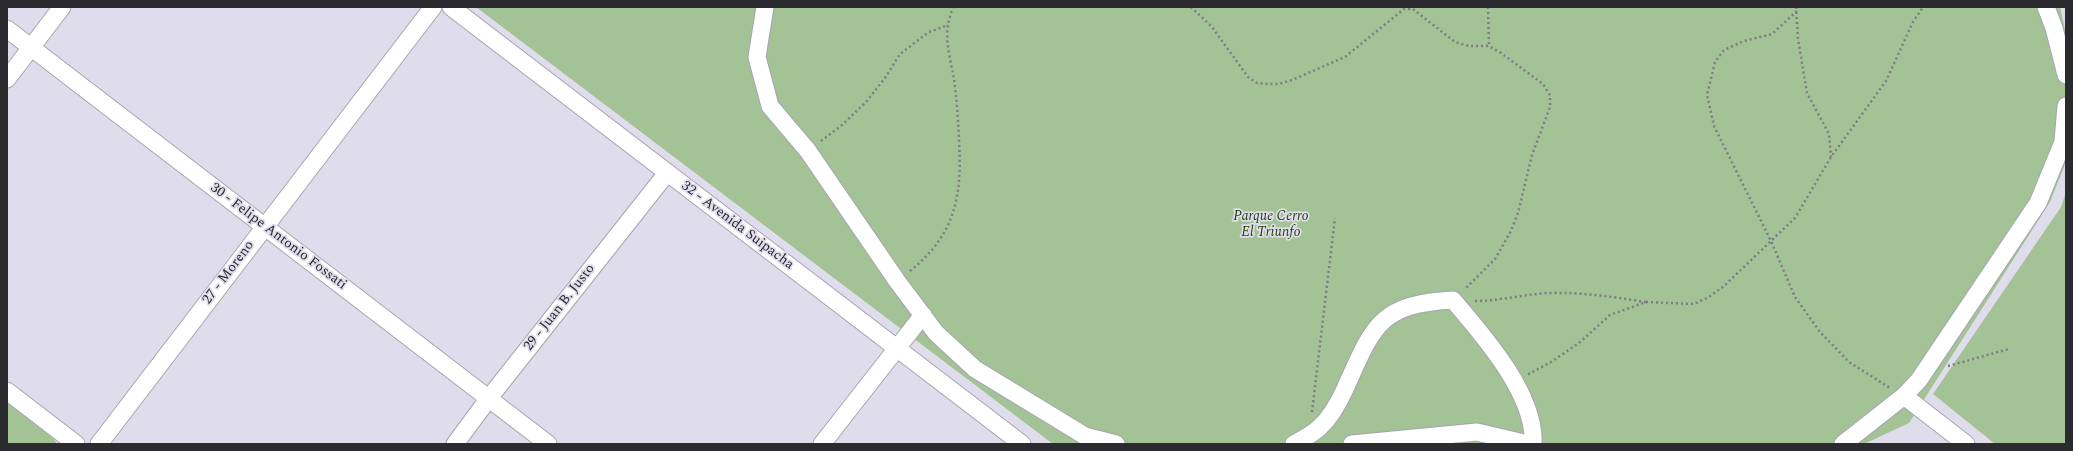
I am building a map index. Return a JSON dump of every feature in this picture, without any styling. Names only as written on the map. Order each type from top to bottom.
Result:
[{"type":"street","points":[[7,79],[62,7]]},
{"type":"street","name":"27 - Moreno","points":[[99,444],[433,7]]},
{"type":"street","name":"32 - Avenida Suipacha","points":[[451,7],[1022,444]]},
{"type":"street","points":[[765,7],[757,57],[770,106],[808,151],[897,281],[936,333],[975,369],[1085,436],[1116,444]]},
{"type":"street","points":[[2046,7],[2054,28],[2066,75]]},
{"type":"street","name":"30 - Felipe Antonio Fossati","points":[[7,29],[548,444]]},
{"type":"street","points":[[1843,444],[1904,396],[1919,380],[2038,203],[2063,142],[2066,106]]},
{"type":"street","name":"29 - Juan B. Justo","points":[[455,444],[488,398],[668,172]]},
{"type":"street","points":[[1294,444],[1320,427],[1339,402],[1366,341],[1375,328],[1391,314],[1410,306],[1453,300],[1489,341],[1515,382],[1534,432],[1533,444]]},
{"type":"street","points":[[822,444],[896,347],[923,315]]},
{"type":"street","points":[[7,391],[76,444]]},
{"type":"street","points":[[1904,396],[1966,444]]},
{"type":"street","points":[[1352,444],[1477,432],[1528,444]]},
{"type":"path","points":[[897,281],[928,257],[940,241],[957,203],[961,165],[958,113],[947,41],[948,25],[953,7]]},
{"type":"path","points":[[1191,7],[1212,27],[1248,77],[1257,83],[1279,84],[1292,80],[1345,56],[1404,8],[1413,9],[1455,42],[1469,46],[1489,46],[1543,84],[1550,95],[1550,107],[1532,155],[1518,212],[1496,259],[1453,300]]},
{"type":"path","points":[[1488,7],[1489,46]]},
{"type":"path","points":[[1796,7],[1798,46],[1806,92],[1829,134],[1831,157]]},
{"type":"path","points":[[1453,300],[1489,301],[1546,293],[1571,292],[1646,302],[1694,304],[1709,297],[1724,286],[1795,218],[1831,157],[1886,81],[1913,22],[1923,7]]},
{"type":"path","points":[[1797,11],[1772,34],[1744,41],[1724,50],[1715,62],[1707,95],[1714,126],[1771,241],[1794,297],[1820,332],[1849,362],[1904,396]]},
{"type":"path","points":[[808,151],[841,126],[866,102],[885,78],[900,54],[929,32],[948,25]]},
{"type":"path","points":[[1310,434],[1335,218]]},
{"type":"path","points":[[1515,382],[1551,362],[1579,343],[1610,316],[1646,302]]},
{"type":"path","points":[[1944,367],[2010,349]]},
{"type":"green space","name":"Parque Cerro El Triunfo","points":[[476,7],[2060,7],[2066,34],[2066,162],[2050,202],[1909,423],[1864,444],[1053,444]]},
{"type":"green space","points":[[2066,192],[2066,444],[1995,444],[1933,394],[2061,207]]},
{"type":"green space","points":[[7,402],[54,439],[57,444],[7,444]]}]
